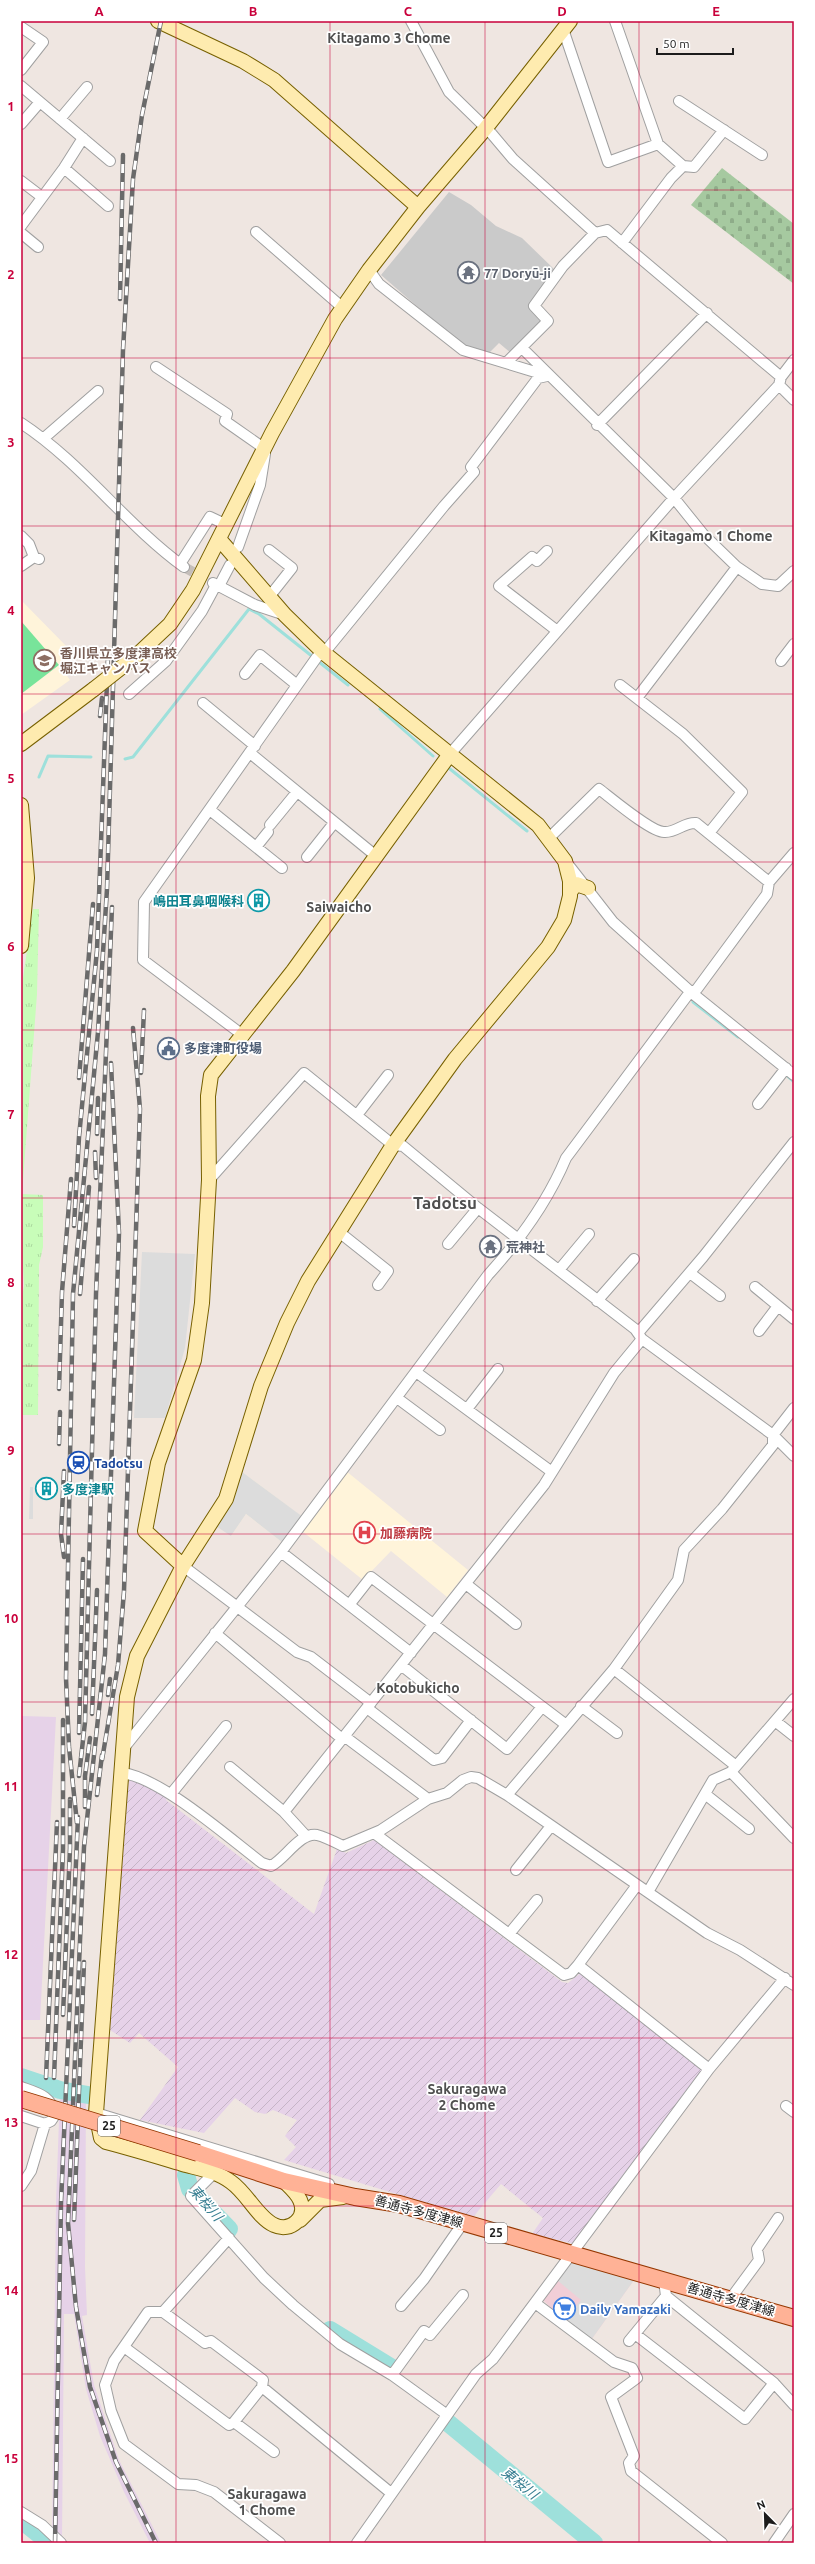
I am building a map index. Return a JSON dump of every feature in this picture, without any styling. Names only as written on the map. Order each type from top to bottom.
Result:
[{"type":"main road","name":"善通寺多度津線","points":[[21,2099],[284,2181],[398,2204],[731,2298],[794,2318]]},
{"type":"street","points":[[158,21],[243,61],[274,80],[418,207]]},
{"type":"street","points":[[410,21],[449,92],[513,159],[595,233]]},
{"type":"street","points":[[615,21],[658,144],[683,166],[694,167],[724,130]]},
{"type":"street","points":[[21,744],[137,655],[170,624],[193,590],[220,540],[265,448],[343,308],[369,270],[418,207],[485,129],[566,25]]},
{"type":"street","points":[[566,25],[608,162],[658,144]]},
{"type":"street","points":[[21,70],[43,42],[23,26]]},
{"type":"street","points":[[21,86],[110,160]]},
{"type":"street","points":[[60,119],[87,87]]},
{"type":"street","points":[[679,101],[762,155]]},
{"type":"street","points":[[21,124],[40,102]]},
{"type":"street","points":[[21,226],[64,168],[82,138]]},
{"type":"street","points":[[622,243],[671,178],[683,166]]},
{"type":"street","points":[[64,168],[108,206]]},
{"type":"street","points":[[21,181],[42,197]]},
{"type":"street","points":[[506,363],[548,321],[534,306],[563,266],[595,233],[608,230],[707,313],[780,381],[794,400]]},
{"type":"street","points":[[256,232],[343,308]]},
{"type":"street","points":[[21,233],[38,247]]},
{"type":"street","points":[[369,270],[379,284],[463,350],[547,376]]},
{"type":"street","points":[[597,425],[707,313]]},
{"type":"street","points":[[522,348],[547,376],[674,498],[702,534],[736,567],[762,584],[778,586],[794,571]]},
{"type":"street","points":[[470,1720],[442,1758],[434,1760],[311,1657],[297,1652],[238,1605],[183,1566],[145,1531],[158,1463],[194,1360],[202,1303],[209,1180],[208,1096],[211,1075],[244,1036],[450,754],[556,630],[780,381],[794,360]]},
{"type":"street","points":[[156,367],[227,414],[225,421],[265,448]]},
{"type":"street","points":[[244,1036],[143,960],[144,902],[316,657],[324,653],[444,506],[474,472],[471,467],[538,378],[547,376]]},
{"type":"street","points":[[44,438],[98,391]]},
{"type":"street","points":[[21,423],[44,438],[114,506],[182,566],[210,517],[227,526]]},
{"type":"street","points":[[238,547],[260,485],[265,448]]},
{"type":"street","points":[[21,536],[29,544],[36,558],[21,566]]},
{"type":"street","points":[[220,540],[285,615],[324,653],[538,825],[613,922],[783,1070],[794,1075]]},
{"type":"street","points":[[269,597],[292,568],[276,551]]},
{"type":"street","points":[[547,551],[537,561],[532,557],[499,586],[556,630]]},
{"type":"street","points":[[129,694],[166,661],[202,611],[216,585],[230,565]]},
{"type":"street","points":[[637,698],[736,567]]},
{"type":"street","points":[[216,585],[255,605],[285,615]]},
{"type":"street","points":[[781,661],[794,644]]},
{"type":"street","points":[[245,674],[260,655],[297,685]]},
{"type":"street","points":[[620,685],[683,734],[742,792],[709,833]]},
{"type":"street","points":[[203,703],[297,792],[376,856]]},
{"type":"street","points":[[549,838],[599,789],[652,828],[663,832],[673,831],[691,822],[696,823],[769,882]]},
{"type":"street","points":[[256,847],[297,792]]},
{"type":"street","points":[[21,805],[27,878],[21,946]]},
{"type":"street","points":[[210,810],[282,868]]},
{"type":"street","points":[[307,856],[334,823]]},
{"type":"street","points":[[123,1749],[281,1552],[518,1238],[555,1183],[566,1158],[767,894],[769,882],[794,853]]},
{"type":"street","points":[[361,2197],[320,2200],[293,2226],[274,2225],[231,2182],[214,2173],[106,2142],[101,2138],[96,2113],[127,1697],[136,1656],[183,1566],[226,1500],[261,1386],[281,1337],[308,1281],[393,1145],[455,1059],[548,947],[564,920],[570,892],[566,861]]},
{"type":"street","points":[[570,892],[576,884],[588,888]]},
{"type":"street","points":[[758,1104],[783,1070]]},
{"type":"street","points":[[209,1180],[304,1073],[393,1145],[403,1146],[478,1208],[559,1270],[640,1336],[773,1435],[794,1456]]},
{"type":"street","points":[[357,1115],[388,1075]]},
{"type":"street","points":[[284,1812],[341,1738],[369,1706],[544,1485],[614,1374],[640,1336],[794,1142]]},
{"type":"street","points":[[448,1244],[478,1208]]},
{"type":"street","points":[[339,1232],[388,1271],[378,1285]]},
{"type":"street","points":[[559,1270],[589,1234]]},
{"type":"street","points":[[597,1301],[634,1259]]},
{"type":"street","points":[[690,1272],[720,1296]]},
{"type":"street","points":[[755,1287],[794,1319]]},
{"type":"street","points":[[759,1331],[778,1306]]},
{"type":"street","points":[[467,1409],[498,1369]]},
{"type":"street","points":[[416,1372],[552,1472]]},
{"type":"street","points":[[397,1398],[440,1430]]},
{"type":"street","points":[[507,1795],[565,1724],[614,1669],[678,1580],[684,1550],[722,1509],[772,1445],[773,1435],[794,1408]]},
{"type":"street","points":[[281,1552],[411,1653]]},
{"type":"street","points":[[349,1605],[371,1577],[565,1724]]},
{"type":"street","points":[[466,1584],[516,1624]]},
{"type":"street","points":[[216,1633],[341,1738],[348,1739],[428,1799]]},
{"type":"street","points":[[401,1665],[507,1749],[542,1707]]},
{"type":"street","points":[[614,1669],[734,1769],[794,1838]]},
{"type":"street","points":[[648,1892],[713,1780],[734,1769],[794,1699]]},
{"type":"street","points":[[581,1706],[617,1733]]},
{"type":"street","points":[[775,1722],[794,1736]]},
{"type":"street","points":[[171,1794],[226,1726]]},
{"type":"street","points":[[230,1767],[284,1812],[306,1836]]},
{"type":"street","points":[[122,1773],[134,1774],[171,1794],[262,1863],[271,1866],[279,1862],[306,1836],[316,1835],[343,1846],[374,1833],[428,1799],[447,1793],[463,1780],[471,1777],[478,1778],[507,1795],[707,1933],[740,1950],[794,1985]]},
{"type":"street","points":[[705,1794],[749,1829]]},
{"type":"street","points":[[516,1870],[551,1826]]},
{"type":"street","points":[[374,1833],[564,1975],[571,1973],[578,1965],[637,1885]]},
{"type":"street","points":[[509,1934],[537,1900]]},
{"type":"street","points":[[578,1965],[709,2069]]},
{"type":"street","points":[[357,2543],[446,2414],[476,2374],[493,2359],[709,2069],[784,1978]]},
{"type":"street","points":[[21,2087],[38,2092],[45,2096],[54,2108],[55,2115],[51,2121],[45,2124],[21,2116]]},
{"type":"street","points":[[96,2113],[302,2175],[361,2197]]},
{"type":"street","points":[[21,2186],[31,2171],[45,2124]]},
{"type":"street","points":[[214,2173],[191,2196],[264,2278],[293,2305],[340,2344],[392,2375],[446,2414]]},
{"type":"street","points":[[284,2181],[300,2200],[302,2210],[300,2220]]},
{"type":"street","points":[[731,2298],[759,2260],[757,2249],[778,2218]]},
{"type":"street","points":[[401,2306],[424,2279],[463,2223]]},
{"type":"street","points":[[163,2312],[229,2238]]},
{"type":"street","points":[[664,2280],[666,2296],[774,2383],[794,2405]]},
{"type":"street","points":[[392,2375],[424,2331],[430,2335],[462,2295]]},
{"type":"street","points":[[666,2296],[632,2337],[745,2419],[774,2383]]},
{"type":"street","points":[[535,2303],[614,2362],[632,2368],[636,2378],[611,2396],[634,2456],[629,2463],[631,2471],[722,2543]]},
{"type":"street","points":[[124,2347],[229,2425],[234,2422],[262,2387],[263,2380],[211,2341],[205,2343],[163,2312],[148,2312],[114,2361],[105,2385],[111,2411],[124,2444],[178,2484],[196,2485],[214,2492],[280,2543]]},
{"type":"street","points":[[262,2387],[391,2493]]},
{"type":"street","points":[[234,2422],[274,2452]]},
{"type":"street","points":[[21,2512],[42,2525],[62,2543]]},
{"type":"street","points":[[774,2543],[794,2514]]},
{"type":"shaded area","name":"77 Doryū-ji","points":[[449,192],[471,205],[496,226],[522,238],[556,271],[529,307],[543,321],[512,354],[499,343],[485,357],[466,349],[381,275]]},
{"type":"shaded area","name":"香川県立多度津高校 堀江キャンパス","points":[[21,600],[71,651],[62,669],[70,680],[21,715]]},
{"type":"shaded area","points":[[142,1252],[195,1254],[185,1348],[165,1418],[134,1418]]},
{"type":"shaded area","name":"加藤病院","points":[[241,1471],[309,1522],[346,1471],[468,1570],[447,1597],[391,1551],[363,1580],[302,1531],[283,1543],[246,1514],[231,1536]]},
{"type":"shaded area","points":[[241,1471],[303,1517],[283,1543],[246,1514],[231,1536],[216,1526]]},
{"type":"shaded area","points":[[30,1487],[33,1487],[33,1519],[29,1519]]},
{"type":"shaded area","points":[[22,1716],[56,1717],[40,2020],[21,2020]]},
{"type":"shaded area","points":[[131,1779],[144,1783],[167,1798],[166,1800],[314,1914],[337,1849],[346,1853],[374,1840],[562,1982],[568,1983],[582,1972],[704,2070],[575,2244],[532,2234],[543,2218],[501,2184],[473,2217],[284,2160],[296,2147],[285,2136],[297,2120],[273,2110],[265,2114],[255,2112],[235,2098],[204,2133],[140,2120],[178,2067],[139,2033],[130,2043],[110,2030],[122,1810],[127,1782]]},
{"type":"shaded area","points":[[60,2092],[86,2097],[85,2267],[87,2315],[82,2316],[94,2385],[119,2460],[161,2543],[150,2543],[124,2492],[100,2436],[86,2389],[74,2314],[64,2314],[62,2543],[52,2543],[56,2203]]},
{"type":"shaded area","points":[[572,2261],[634,2280],[591,2340],[563,2320],[542,2299]]},
{"type":"shaded area","points":[[572,2261],[634,2280],[591,2340],[564,2321],[581,2300],[557,2280]]},
{"type":"green space","points":[[722,168],[794,224],[794,284],[691,205]]},
{"type":"green space","points":[[21,621],[59,665],[21,694]]},
{"type":"green space","points":[[33,909],[39,909],[37,994],[22,1194],[43,1195],[43,1247],[39,1265],[38,1415],[21,1415],[21,1302],[24,1286],[21,1234],[21,992]]},
{"type":"waterway","points":[[125,759],[133,757],[249,609],[259,614],[313,657]]},
{"type":"waterway","points":[[319,662],[348,685]]},
{"type":"waterway","points":[[380,709],[433,756]]},
{"type":"waterway","points":[[39,777],[48,756],[91,757]]},
{"type":"waterway","points":[[450,769],[527,831]]},
{"type":"waterway","points":[[693,1002],[738,1037]]},
{"type":"waterway","points":[[785,1074],[794,1082]]},
{"type":"waterway","name":"東桜川","points":[[21,2077],[60,2090],[88,2095]]},
{"type":"waterway","name":"東桜川","points":[[186,2175],[190,2189],[229,2229]]},
{"type":"waterway","name":"東桜川","points":[[330,2330],[392,2368]]},
{"type":"waterway","name":"東桜川","points":[[447,2422],[594,2543]]},
{"type":"waterway","points":[[21,2520],[50,2543]]},
{"type":"tunnel","points":[[184,567],[213,583]]},
{"type":"railway","points":[[77,1823],[69,1747],[66,1678],[73,1294],[98,1032],[107,889],[123,350],[133,179],[142,115],[161,21]]},
{"type":"railway","points":[[120,299],[123,155]]},
{"type":"railway","points":[[74,1226],[79,1137],[97,950],[108,655]]},
{"type":"railway","points":[[100,716],[102,698]]},
{"type":"railway","points":[[79,1078],[93,904]]},
{"type":"railway","points":[[79,1776],[85,1722],[96,1294],[112,907]]},
{"type":"railway","points":[[141,1073],[144,1010]]},
{"type":"railway","points":[[102,1760],[118,1665],[124,1591],[140,1109],[133,1028]]},
{"type":"railway","points":[[111,1063],[119,1233],[105,1654],[84,1847],[68,2223],[76,2307],[90,2387],[116,2462],[156,2543]]},
{"type":"railway","points":[[97,1134],[98,1098]]},
{"type":"railway","points":[[95,1152],[96,1178]]},
{"type":"railway","points":[[59,1389],[62,1292],[71,1179]]},
{"type":"railway","points":[[80,1294],[89,1187]]},
{"type":"railway","points":[[59,1444],[60,1412]]},
{"type":"railway","points":[[64,1471],[61,1534],[64,1557]]},
{"type":"railway","points":[[79,1733],[83,1559]]},
{"type":"railway","points":[[92,1714],[97,1590]]},
{"type":"railway","points":[[108,1695],[110,1679]]},
{"type":"railway","points":[[54,2078],[63,1849],[63,1720]]},
{"type":"railway","points":[[85,1807],[85,1776],[90,1738]]},
{"type":"railway","points":[[97,1795],[102,1755]]},
{"type":"railway","points":[[63,2015],[70,1848],[70,1799]]},
{"type":"railway","points":[[55,2543],[61,2203],[78,1817]]},
{"type":"railway","points":[[46,2078],[57,1822]]},
{"type":"railway","points":[[74,2220],[84,1962]]},
{"type":"place","name":"77 Doryū-ji","points":[[469,273]]},
{"type":"place","name":"香川県立多度津高校 堀江キャンパス","points":[[44,660]]},
{"type":"place","name":"嶋田耳鼻咽喉科","points":[[259,901]]},
{"type":"place","name":"多度津町役場","points":[[169,1048]]},
{"type":"place","name":"荒神社","points":[[491,1247]]},
{"type":"place","name":"Tadotsu","points":[[78,1463]]},
{"type":"place","name":"多度津駅","points":[[47,1489]]},
{"type":"place","name":"加藤病院","points":[[364,1533]]},
{"type":"place","name":"Daily Yamazaki","points":[[565,2309]]},
{"type":"district","name":"Kitagamo 3 Chome","points":[[389,38]]},
{"type":"district","name":"Kitagamo 1 Chome","points":[[711,536]]},
{"type":"district","name":"Saiwaicho","points":[[339,907]]},
{"type":"district","name":"Tadotsu","points":[[445,1203]]},
{"type":"district","name":"Kotobukicho","points":[[418,1688]]},
{"type":"district","name":"Sakuragawa 2 Chome","points":[[467,2098]]},
{"type":"district","name":"Sakuragawa 1 Chome","points":[[267,2502]]}]
